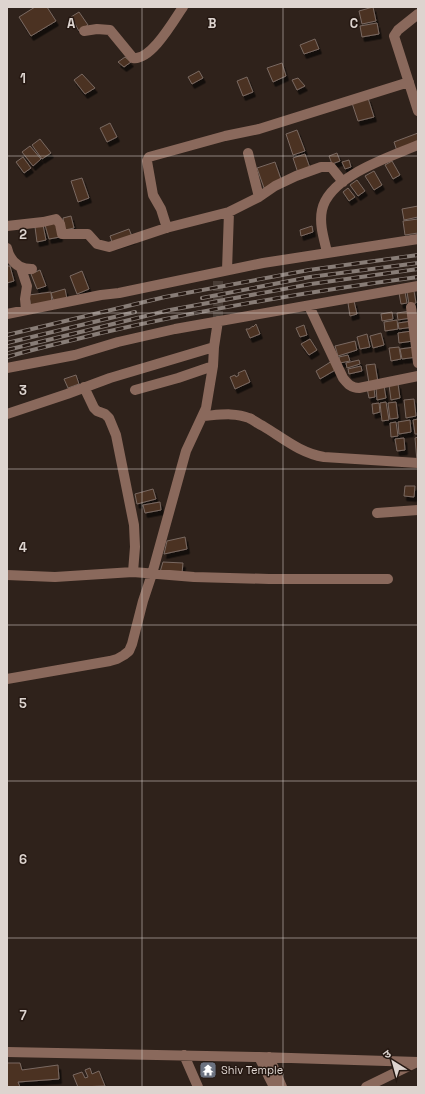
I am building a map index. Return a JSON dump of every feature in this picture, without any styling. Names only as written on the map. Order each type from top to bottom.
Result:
[{"type":"street","points":[[84,31],[97,29],[110,30],[133,58],[138,58],[152,50],[183,7]]},
{"type":"street","points":[[418,14],[398,30],[394,36],[413,86],[418,111]]},
{"type":"street","points":[[167,228],[161,209],[153,195],[147,161],[149,157],[225,136],[259,129],[413,86]]},
{"type":"street","points":[[327,252],[321,223],[324,203],[329,196],[343,182],[363,168],[418,145]]},
{"type":"street","points":[[248,153],[259,197]]},
{"type":"street","points":[[7,226],[56,219],[60,224],[62,234],[88,234],[97,244],[109,247],[167,228],[229,212],[259,197],[282,183],[320,166],[331,167],[343,182]]},
{"type":"street","points":[[227,270],[229,212]]},
{"type":"street","points":[[7,314],[101,295],[119,293],[227,270],[327,252],[418,239]]},
{"type":"street","points":[[7,248],[10,259],[21,268],[27,286],[25,299],[26,310]]},
{"type":"street","points":[[21,268],[32,269]]},
{"type":"street","points":[[7,368],[65,357],[118,342],[175,329],[418,286]]},
{"type":"street","points":[[309,306],[343,378],[349,386],[359,388],[418,376]]},
{"type":"street","points":[[411,307],[418,363]]},
{"type":"street","points":[[7,679],[110,661],[117,659],[129,651],[186,451],[206,408],[218,322]]},
{"type":"street","points":[[7,414],[110,378],[214,347]]},
{"type":"street","points":[[135,390],[213,366]]},
{"type":"street","points":[[84,387],[94,408],[109,418],[116,434],[134,525],[135,547],[133,572]]},
{"type":"street","points":[[203,416],[224,414],[249,418],[299,449],[312,455],[324,457],[418,462]]},
{"type":"street","points":[[377,512],[418,510]]},
{"type":"street","points":[[7,575],[61,577],[133,572],[194,577],[269,579],[388,579]]},
{"type":"street","points":[[7,1052],[184,1055],[417,1062]]},
{"type":"street","points":[[184,1055],[198,1087]]},
{"type":"street","points":[[264,1057],[274,1087]]},
{"type":"street","points":[[264,1057],[282,1087]]},
{"type":"street","points":[[366,1087],[417,1062]]},
{"type":"building","points":[[35,7],[47,7],[56,21],[31,36],[19,17]]},
{"type":"building","points":[[373,7],[376,21],[362,24],[359,11]]},
{"type":"building","points":[[79,12],[88,25],[79,31],[71,17]]},
{"type":"building","points":[[377,23],[379,34],[362,37],[360,26]]},
{"type":"building","points":[[315,39],[319,49],[304,54],[300,45]]},
{"type":"building","points":[[125,57],[131,62],[124,67],[118,62]]},
{"type":"building","points":[[282,63],[286,76],[273,82],[267,68]]},
{"type":"building","points":[[199,71],[203,78],[192,84],[188,77]]},
{"type":"building","points":[[82,74],[95,88],[85,94],[74,80]]},
{"type":"building","points":[[247,77],[253,92],[243,96],[237,81]]},
{"type":"building","points":[[298,78],[305,86],[297,90],[292,80]]},
{"type":"building","points":[[368,98],[374,117],[358,121],[352,103]]},
{"type":"building","points":[[110,123],[117,137],[107,142],[100,128]]},
{"type":"building","points":[[297,130],[305,151],[293,155],[286,134]]},
{"type":"building","points":[[418,133],[418,144],[397,151],[394,142]]},
{"type":"building","points":[[40,139],[51,153],[42,159],[32,145]]},
{"type":"building","points":[[30,146],[41,159],[33,166],[22,152]]},
{"type":"building","points":[[337,153],[340,161],[332,164],[329,156]]},
{"type":"building","points":[[305,154],[310,168],[298,173],[293,158]]},
{"type":"building","points":[[23,157],[31,168],[24,173],[16,162]]},
{"type":"building","points":[[349,160],[351,167],[345,169],[342,162]]},
{"type":"building","points":[[392,161],[400,175],[393,179],[385,165]]},
{"type":"building","points":[[275,162],[282,182],[264,188],[257,168]]},
{"type":"building","points":[[374,171],[382,185],[374,190],[365,176]]},
{"type":"building","points":[[82,178],[89,198],[78,202],[71,181]]},
{"type":"building","points":[[357,180],[365,191],[358,196],[350,185]]},
{"type":"building","points":[[348,188],[355,197],[349,201],[343,192]]},
{"type":"building","points":[[418,206],[418,217],[404,220],[402,209]]},
{"type":"building","points":[[71,216],[74,228],[65,230],[63,218]]},
{"type":"building","points":[[418,219],[418,233],[405,235],[403,221]]},
{"type":"building","points":[[58,222],[60,237],[49,239],[45,225]]},
{"type":"building","points":[[43,225],[46,240],[37,242],[35,227]]},
{"type":"building","points":[[312,226],[313,232],[301,236],[300,230]]},
{"type":"building","points":[[129,229],[133,239],[113,245],[110,236]]},
{"type":"building","points":[[7,266],[10,266],[14,281],[7,283]]},
{"type":"building","points":[[40,270],[46,286],[37,289],[31,274]]},
{"type":"building","points":[[82,271],[89,289],[77,294],[70,276]]},
{"type":"building","points":[[65,289],[67,299],[54,302],[51,293]]},
{"type":"building","points":[[414,291],[416,303],[409,304],[407,292]]},
{"type":"building","points":[[51,292],[52,304],[31,307],[29,295]]},
{"type":"building","points":[[405,292],[407,303],[401,304],[399,293]]},
{"type":"building","points":[[354,301],[357,314],[350,316],[348,303]]},
{"type":"building","points":[[410,311],[411,318],[398,320],[397,313]]},
{"type":"building","points":[[392,312],[393,319],[382,321],[381,314]]},
{"type":"building","points":[[397,320],[398,329],[385,331],[384,322]]},
{"type":"building","points":[[412,321],[413,327],[399,329],[398,323]]},
{"type":"building","points":[[256,324],[260,334],[250,338],[246,329],[253,327]]},
{"type":"building","points":[[304,325],[307,335],[300,337],[296,328]]},
{"type":"building","points":[[412,331],[413,341],[399,343],[398,333]]},
{"type":"building","points":[[381,333],[384,345],[373,348],[370,336]]},
{"type":"building","points":[[367,334],[370,347],[360,349],[357,337]]},
{"type":"building","points":[[310,339],[317,350],[309,355],[301,344]]},
{"type":"building","points":[[355,341],[357,350],[338,356],[335,346]]},
{"type":"building","points":[[399,347],[401,359],[391,361],[389,348]]},
{"type":"building","points":[[415,347],[417,357],[402,359],[400,349]]},
{"type":"building","points":[[348,355],[350,361],[340,363],[339,357]]},
{"type":"building","points":[[359,360],[360,364],[347,368],[346,363]]},
{"type":"building","points":[[332,361],[337,369],[320,379],[316,371]]},
{"type":"building","points":[[375,364],[378,382],[369,383],[366,365]]},
{"type":"building","points":[[361,366],[362,371],[349,374],[348,369]]},
{"type":"building","points":[[245,370],[250,382],[235,389],[230,377],[235,375],[236,377],[239,375],[238,373]]},
{"type":"building","points":[[76,375],[79,384],[68,388],[64,379]]},
{"type":"building","points":[[398,384],[400,398],[391,400],[389,385]]},
{"type":"building","points":[[384,386],[386,398],[377,400],[376,387]]},
{"type":"building","points":[[367,388],[374,388],[375,397],[369,398]]},
{"type":"building","points":[[414,399],[416,416],[406,418],[404,400]]},
{"type":"building","points":[[386,402],[389,420],[382,421],[380,403]]},
{"type":"building","points":[[396,402],[398,418],[390,419],[388,403]]},
{"type":"building","points":[[379,403],[380,412],[373,414],[372,404]]},
{"type":"building","points":[[418,419],[418,434],[415,434],[413,420]]},
{"type":"building","points":[[410,420],[411,432],[399,434],[398,422]]},
{"type":"building","points":[[396,422],[398,436],[391,437],[390,423]]},
{"type":"building","points":[[418,437],[418,461],[417,461],[415,438]]},
{"type":"building","points":[[404,438],[405,450],[397,451],[395,439]]},
{"type":"building","points":[[405,486],[415,486],[414,497],[404,496]]},
{"type":"building","points":[[153,489],[156,499],[137,504],[135,494]]},
{"type":"building","points":[[160,502],[161,510],[145,513],[143,505]]},
{"type":"building","points":[[185,537],[187,549],[164,554],[167,541]]},
{"type":"building","points":[[163,562],[183,563],[182,573],[160,572]]},
{"type":"building","points":[[7,1063],[20,1063],[22,1070],[58,1065],[59,1079],[18,1082],[20,1087],[7,1087]]},
{"type":"building","points":[[90,1068],[92,1074],[99,1071],[105,1086],[78,1087],[73,1075],[82,1072],[85,1078],[88,1077],[85,1070]]},
{"type":"tunnel","points":[[218,272],[218,321]]},
{"type":"railway","points":[[7,335],[165,297],[309,270],[418,255]]},
{"type":"railway","points":[[202,298],[310,277],[418,263]]},
{"type":"railway","points":[[7,350],[170,310],[311,284],[418,269]]},
{"type":"railway","points":[[7,357],[101,333],[219,308],[339,288],[418,277]]},
{"type":"railway","points":[[7,343],[135,312]]},
{"type":"place","name":"Shiv Temple","points":[[208,1070]]}]
